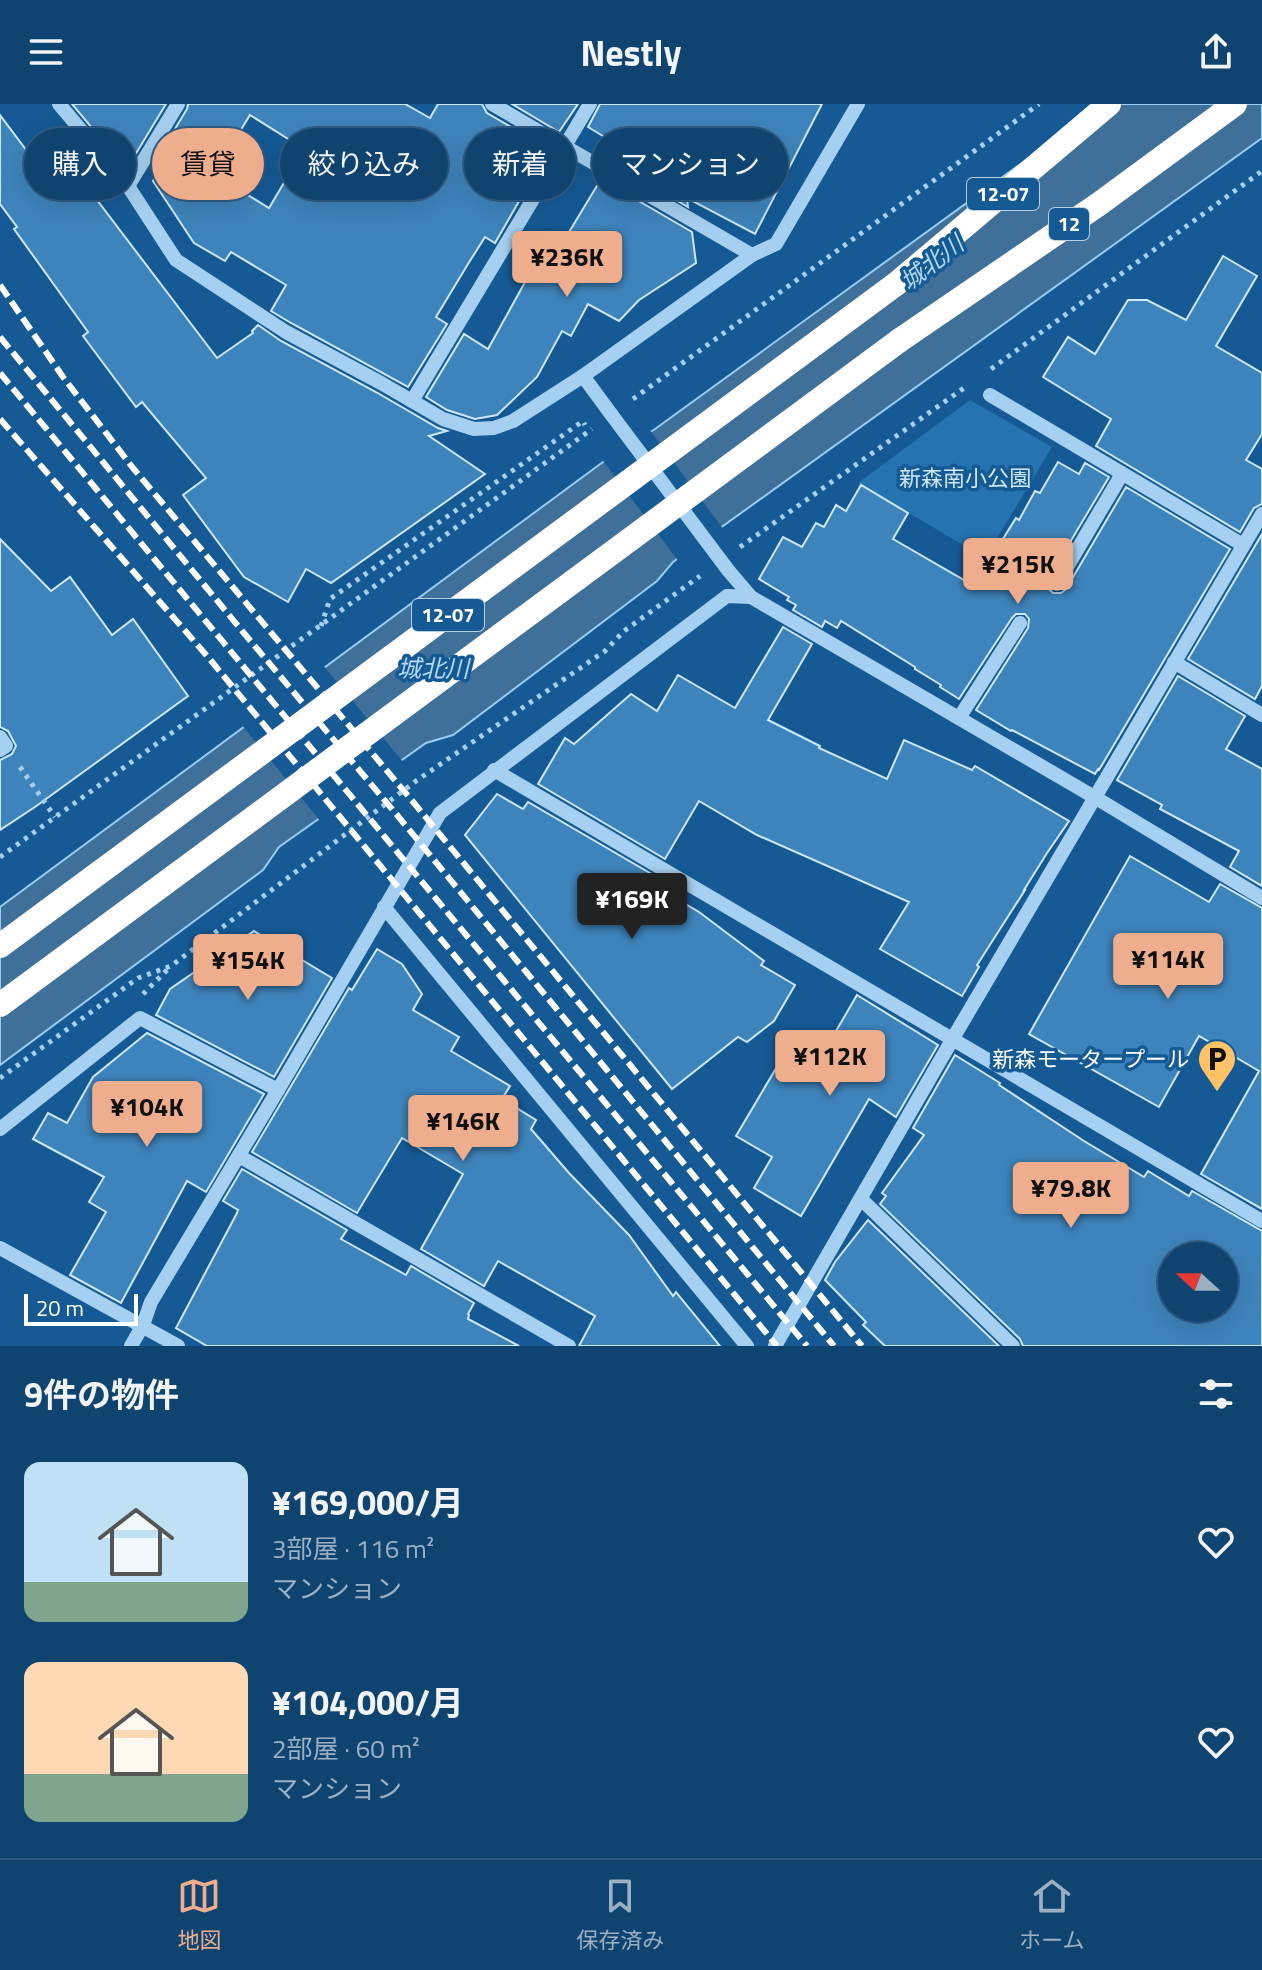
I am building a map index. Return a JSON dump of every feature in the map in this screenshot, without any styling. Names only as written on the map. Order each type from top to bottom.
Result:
[{"type":"highway","name":"12-07","points":[[0,946],[896,284],[1109,104]]},
{"type":"highway","name":"12","points":[[0,1005],[900,340],[1099,204],[1235,104]]},
{"type":"street","points":[[59,104],[79,128]]},
{"type":"street","points":[[136,173],[178,104]]},
{"type":"street","points":[[492,104],[533,128]]},
{"type":"street","points":[[576,128],[590,104]]},
{"type":"street","points":[[136,198],[176,260],[286,332],[443,419],[474,429],[494,428],[513,421],[583,376],[752,255],[776,244],[858,104]]},
{"type":"street","points":[[576,153],[752,255]]},
{"type":"street","points":[[412,401],[533,200]]},
{"type":"street","points":[[583,376],[607,418],[751,597],[1262,898]]},
{"type":"street","points":[[990,395],[1243,545]]},
{"type":"street","points":[[1057,584],[1122,474]]},
{"type":"street","points":[[775,1346],[1262,514]]},
{"type":"street","points":[[131,1346],[151,1302],[440,813],[727,596],[751,597]]},
{"type":"street","points":[[959,718],[1020,623]]},
{"type":"street","points":[[1174,662],[1262,715]]},
{"type":"street","points":[[494,770],[1262,1221]]},
{"type":"street","points":[[384,907],[747,1346]]},
{"type":"street","points":[[0,1129],[140,1018],[278,1090]]},
{"type":"street","points":[[239,1156],[569,1346]]},
{"type":"street","points":[[861,1199],[1013,1346]]},
{"type":"street","points":[[0,1248],[178,1346]]},
{"type":"path","points":[[629,402],[1039,104]]},
{"type":"path","points":[[983,374],[1262,171]]},
{"type":"path","points":[[730,554],[971,384]]},
{"type":"path","points":[[0,857],[607,418]]},
{"type":"path","points":[[321,626],[330,599],[583,421],[588,429]]},
{"type":"path","points":[[149,990],[171,966],[416,781],[605,651],[624,631],[706,571]]},
{"type":"path","points":[[2,744],[55,817]]},
{"type":"path","points":[[0,1078],[138,978],[171,966]]},
{"type":"green space","name":"新森南小公園","points":[[970,400],[1052,447],[985,558],[858,483]]},
{"type":"water","name":"城北川","points":[[1103,104],[1262,104],[1262,138],[673,562],[657,581],[453,735],[426,743],[279,847],[263,870],[0,1065],[0,907],[607,459],[655,429]]},
{"type":"pier","points":[[649,429],[724,530],[679,562],[601,458]]},
{"type":"pier","points":[[323,665],[404,763],[321,822],[242,725]]},
{"type":"building","points":[[72,104],[166,104],[136,153],[136,128],[92,128]]},
{"type":"building","points":[[188,104],[405,104],[430,118],[438,104],[482,104],[487,113],[513,128],[464,128],[464,200],[520,200],[495,243],[485,237],[436,317],[447,324],[408,387],[271,311],[286,285],[231,252],[225,261],[194,243],[166,200],[256,200],[269,208],[280,189],[280,200],[448,200],[448,128],[280,128],[280,134],[250,115],[242,128],[175,128]]},
{"type":"building","points":[[512,104],[578,104],[562,128],[552,128]]},
{"type":"building","points":[[600,104],[822,104],[788,170],[788,128],[592,129],[588,127]]},
{"type":"building","points":[[0,115],[24,147],[24,200],[97,200],[217,358],[253,333],[258,325],[281,341],[447,431],[429,436],[485,474],[331,583],[306,569],[288,602],[244,577],[183,495],[206,478],[142,402],[136,407],[83,336],[88,332],[14,229],[17,227],[0,204]]},
{"type":"building","points":[[592,194],[592,200],[637,200],[692,232],[696,263],[639,300],[619,321],[588,304],[571,336],[562,331],[537,377],[497,415],[475,419],[447,410],[426,397],[464,334],[488,349],[540,255],[551,262]]},
{"type":"building","points":[[691,200],[773,200],[755,234]]},
{"type":"building","points":[[1223,256],[1257,276],[1216,346],[1262,373],[1262,434],[1246,460],[1262,469],[1262,504],[1254,508],[1240,532],[1096,446],[1111,419],[1043,377],[1068,337],[1095,354],[1128,300],[1147,300],[1186,320]]},
{"type":"building","points":[[1058,462],[1079,474],[1085,463],[1109,477],[1048,579],[1048,588],[1053,593],[1066,589],[1126,487],[1230,549],[1095,774],[976,710],[1028,628],[1029,619],[1025,614],[1016,614],[1012,618],[959,699],[915,667],[841,621],[837,628],[825,621],[822,627],[793,610],[796,605],[787,600],[789,597],[759,579],[783,537],[802,547],[816,523],[824,527],[836,505],[846,511],[861,485],[908,513],[893,539],[971,584],[1016,518],[1019,520],[1035,491],[1040,493]]},
{"type":"building","points":[[1262,534],[1262,686],[1255,699],[1188,659]]},
{"type":"building","points":[[0,539],[51,591],[70,577],[112,635],[133,619],[188,696],[0,830],[0,760],[12,754],[16,746],[8,731],[0,727]]},
{"type":"building","points":[[783,627],[812,644],[768,720],[819,748],[887,779],[904,740],[972,770],[975,766],[1069,821],[977,965],[979,967],[962,996],[880,949],[909,902],[757,835],[699,801],[665,859],[538,784],[565,738],[574,744],[631,694],[657,711],[678,675],[735,708]]},
{"type":"building","points":[[1178,676],[1245,716],[1226,749],[1262,769],[1262,886],[1230,867],[1239,851],[1160,809],[1162,805],[1117,780]]},
{"type":"building","points":[[497,794],[523,809],[528,802],[655,876],[650,883],[699,912],[764,961],[761,965],[795,985],[774,1021],[747,1042],[738,1037],[672,1089],[465,835]]},
{"type":"building","points":[[1130,856],[1209,902],[1220,884],[1262,908],[1262,1209],[1201,1174],[1259,1071],[1199,1036],[1159,1107],[1029,1034]]},
{"type":"building","points":[[254,931],[332,978],[274,1077],[156,1015],[170,989]]},
{"type":"building","points":[[377,949],[402,964],[422,994],[413,1010],[459,1037],[451,1051],[510,1086],[502,1099],[536,1120],[531,1129],[629,1235],[673,1296],[676,1292],[720,1346],[579,1346],[595,1316],[498,1261],[484,1286],[421,1249],[463,1174],[402,1138],[357,1213],[252,1152],[349,988],[352,990]]},
{"type":"building","points":[[857,995],[938,1045],[896,1117],[869,1099],[801,1216],[754,1188],[772,1157],[736,1136],[794,1038],[822,1055]]},
{"type":"building","points":[[147,1033],[264,1094],[206,1192],[187,1181],[121,1303],[70,1275],[106,1212],[89,1202],[104,1177],[33,1139],[48,1113],[67,1123],[93,1077]]},
{"type":"building","points":[[955,1055],[1144,1177],[1148,1171],[1189,1196],[1192,1191],[1262,1231],[1262,1346],[1023,1346],[1020,1339],[880,1204],[886,1196],[882,1193],[924,1135],[913,1128]]},
{"type":"building","points":[[242,1169],[347,1230],[341,1239],[406,1275],[411,1266],[474,1303],[468,1319],[519,1346],[207,1346],[176,1328],[237,1213],[238,1210],[223,1201]]},
{"type":"building","points":[[868,1220],[999,1346],[885,1346],[863,1325],[866,1322],[825,1280]]},
{"type":"railway","points":[[0,285],[63,377],[133,468],[862,1346]]},
{"type":"railway","points":[[0,337],[834,1346]]},
{"type":"railway","points":[[0,373],[807,1346]]},
{"type":"railway","points":[[0,419],[208,657],[777,1346]]},
{"type":"place","name":"新森モータープール","points":[[1217,1093]]}]
